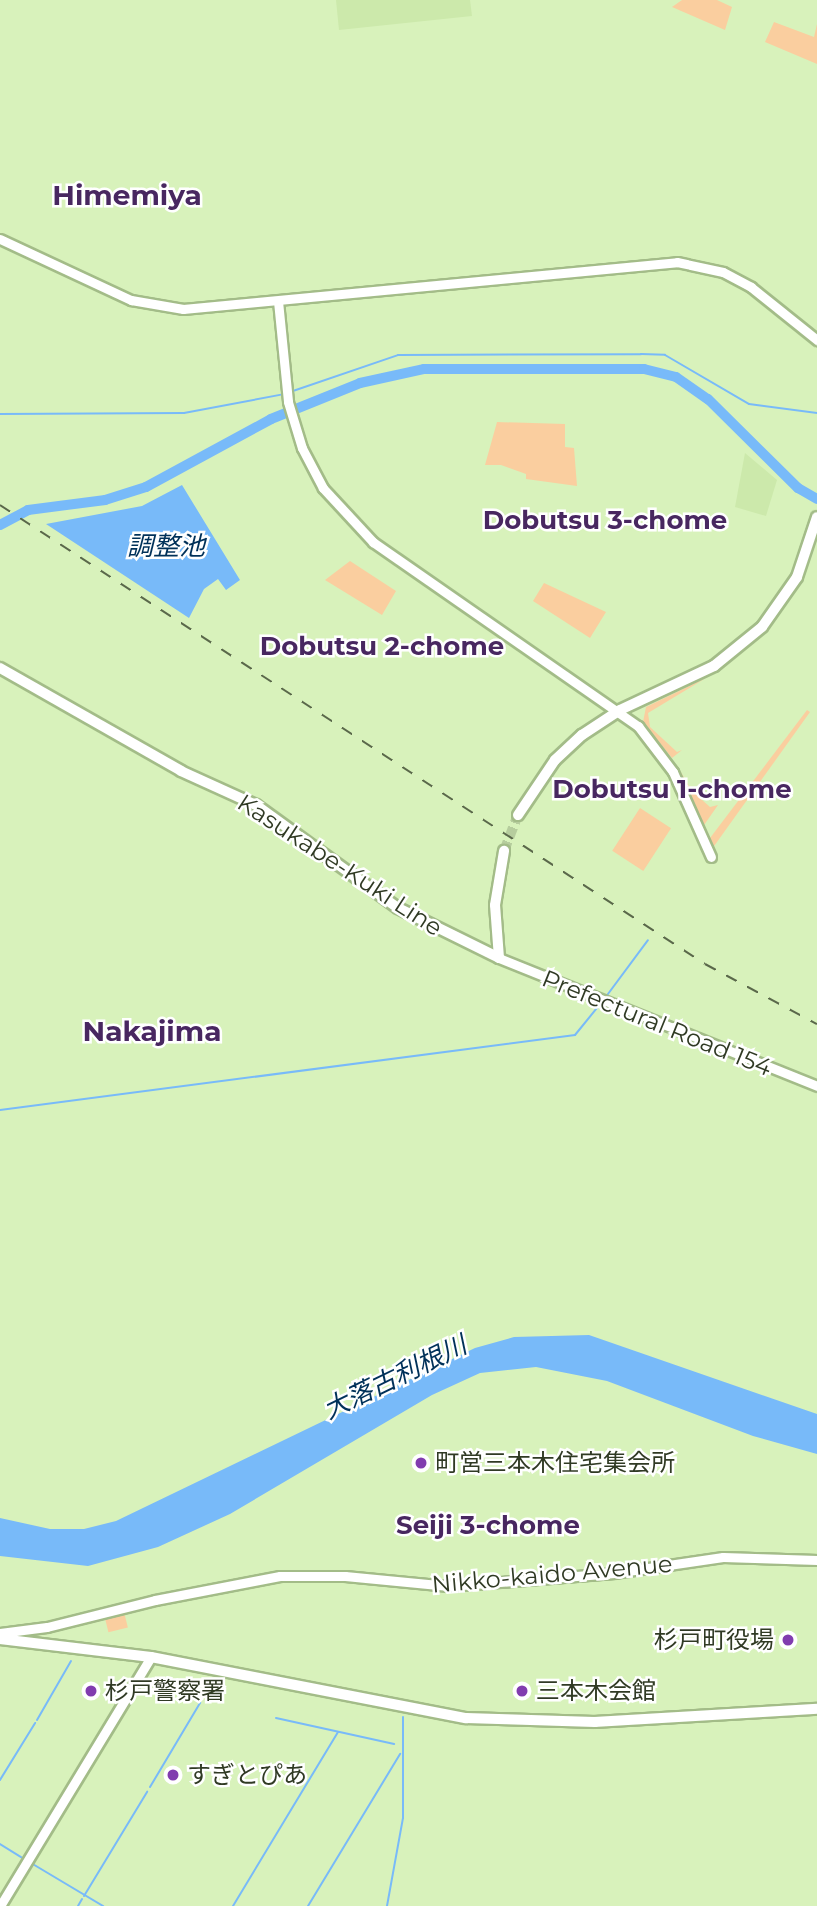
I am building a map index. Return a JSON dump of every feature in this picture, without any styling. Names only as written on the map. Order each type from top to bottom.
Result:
[{"type":"highway","points":[[0,1639],[44,1642],[151,1657],[479,1719],[595,1722],[817,1709]]},
{"type":"main road","points":[[517,815],[555,760],[620,710],[714,666],[762,627],[797,577],[817,517]]},
{"type":"main road","name":"Kasukabe-Kuki Line","points":[[0,668],[181,771],[256,805],[398,908],[499,958]]},
{"type":"main road","points":[[499,958],[495,905],[504,851]]},
{"type":"street","points":[[0,239],[145,304],[198,309],[677,262],[723,272],[751,287],[817,340]]},
{"type":"street","points":[[278,301],[288,402],[294,426],[323,488],[373,542],[620,710],[668,764],[710,857]]},
{"type":"street","name":"Prefectural Road 154","points":[[499,958],[817,1086]]},
{"type":"street","name":"Nikko-kaido Avenue","points":[[0,1633],[41,1628],[155,1600],[280,1576],[345,1576],[449,1586],[614,1573],[723,1557],[817,1560]]},
{"type":"street","points":[[26,1641],[41,1628],[44,1642]]},
{"type":"street","points":[[0,1906],[151,1657]]},
{"type":"shaded area","points":[[336,0],[470,0],[472,16],[339,30]]},
{"type":"shaded area","points":[[682,0],[717,0],[732,7],[725,30],[672,7]]},
{"type":"shaded area","points":[[774,22],[814,37],[817,24],[817,64],[765,42]]},
{"type":"shaded area","points":[[497,422],[565,424],[565,447],[574,448],[577,486],[526,479],[526,474],[501,465],[485,465]]},
{"type":"shaded area","points":[[745,453],[777,480],[766,516],[735,507]]},
{"type":"shaded area","points":[[350,561],[396,591],[382,615],[325,580]]},
{"type":"shaded area","points":[[544,583],[606,612],[590,638],[533,601]]},
{"type":"shaded area","points":[[706,678],[648,713],[650,727],[677,752],[682,750],[672,758],[643,722],[646,707]]},
{"type":"shaded area","points":[[807,710],[810,712],[712,849],[707,842]]},
{"type":"shaded area","points":[[676,764],[692,791],[710,807],[718,805],[702,828]]},
{"type":"shaded area","points":[[640,808],[671,828],[643,871],[612,851]]},
{"type":"shaded area","points":[[124,1612],[128,1628],[108,1632],[105,1617]]},
{"type":"water","name":"調整池","points":[[182,485],[240,580],[226,590],[218,579],[204,589],[189,618],[46,524],[142,506]]},
{"type":"water","points":[[589,1335],[817,1414],[817,1454],[753,1436],[607,1381],[536,1367],[480,1373],[432,1395],[230,1514],[158,1547],[88,1566],[0,1556],[0,1518],[50,1529],[84,1529],[116,1521],[475,1348],[514,1337]]},
{"type":"waterway","points":[[290,392],[398,355],[641,354],[665,355],[749,404],[817,413]]},
{"type":"waterway","points":[[0,525],[28,510],[105,500],[146,487],[271,419],[360,383],[424,369],[644,369],[676,377],[708,399],[798,488],[817,499]]},
{"type":"waterway","points":[[0,414],[184,413],[285,394]]},
{"type":"waterway","points":[[605,998],[648,940]]},
{"type":"waterway","points":[[0,1110],[575,1035],[601,1003]]},
{"type":"waterway","points":[[37,1720],[71,1661]]},
{"type":"waterway","points":[[150,1787],[200,1703]]},
{"type":"waterway","points":[[387,1906],[403,1818],[403,1717]]},
{"type":"waterway","points":[[276,1718],[394,1744]]},
{"type":"waterway","points":[[0,1780],[35,1723]]},
{"type":"waterway","points":[[233,1906],[338,1732]]},
{"type":"waterway","points":[[308,1906],[400,1754]]},
{"type":"waterway","points":[[84,1896],[147,1792]]},
{"type":"waterway","points":[[0,1844],[26,1860]]},
{"type":"waterway","points":[[31,1863],[103,1906]]},
{"type":"waterway","points":[[78,1906],[82,1899]]},
{"type":"tunnel","points":[[504,851],[518,815]]},
{"type":"railway","points":[[0,505],[705,964],[817,1024]]},
{"type":"place","name":"町営三本木住宅集会所","points":[[421,1463]]},
{"type":"place","name":"杉戸町役場","points":[[788,1640]]},
{"type":"place","name":"杉戸警察署","points":[[91,1691]]},
{"type":"place","name":"三本木会館","points":[[522,1691]]},
{"type":"place","name":"すぎとぴあ","points":[[173,1775]]},
{"type":"district","name":"Himemiya","points":[[127,195]]},
{"type":"district","name":"Dobutsu 3-chome","points":[[605,521]]},
{"type":"district","name":"Dobutsu 2-chome","points":[[382,647]]},
{"type":"district","name":"Dobutsu 1-chome","points":[[672,790]]},
{"type":"district","name":"Nakajima","points":[[152,1031]]},
{"type":"district","name":"Seiji 3-chome","points":[[488,1526]]},
{"type":"water label","name":"大落古利根川","points":[[395,1378]]}]
